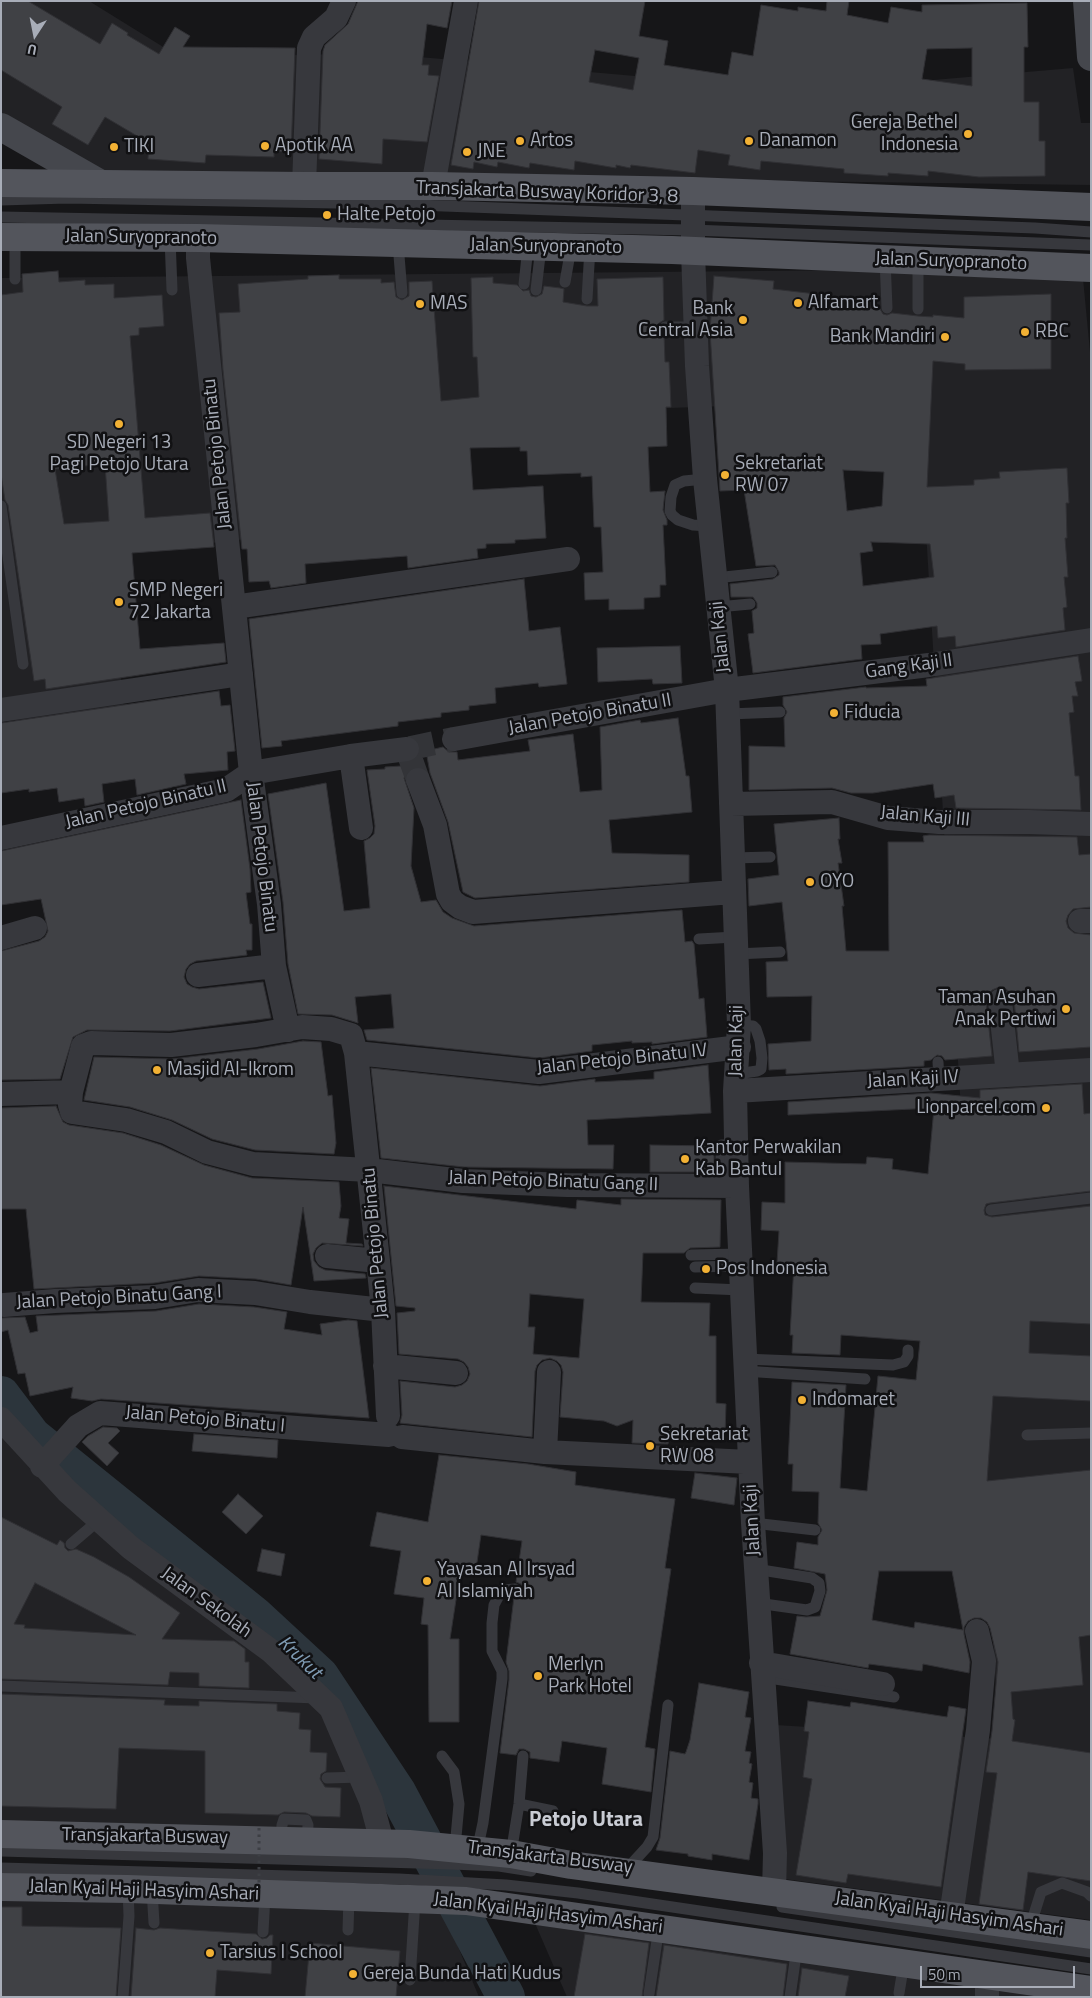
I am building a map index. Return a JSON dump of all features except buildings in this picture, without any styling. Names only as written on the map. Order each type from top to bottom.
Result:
[{"type":"main road","name":"Jalan Suryopranoto","points":[[1,183],[433,186],[693,222],[885,259],[1091,268]]},
{"type":"main road","name":"Jalan Suryopranoto","points":[[6,230],[170,238],[580,248],[693,222],[1091,207]]},
{"type":"main road","name":"Jalan Kyai Haji Hasyim Ashari","points":[[1,1834],[282,1836],[382,1842],[413,1853],[511,1854],[775,1899],[950,1916],[1091,1935]]},
{"type":"main road","name":"Jalan Kyai Haji Hasyim Ashari","points":[[1,1887],[262,1892],[349,1897],[463,1891],[659,1927],[904,1963],[987,1986],[1077,1987]]},
{"type":"street","points":[[304,186],[309,48],[314,37],[336,18],[344,1]]},
{"type":"street","points":[[433,186],[466,1]]},
{"type":"street","points":[[1087,1],[1091,57]]},
{"type":"street","points":[[1,127],[99,183]]},
{"type":"street","name":"Jalan Kaji","points":[[693,222],[695,327],[705,479],[727,690],[735,812],[733,892],[739,1036],[736,1082],[737,1186],[752,1523],[775,1853],[775,1899]]},
{"type":"street","name":"Jalan Petojo Binatu","points":[[198,238],[198,258],[251,773],[269,904],[274,966],[288,1030],[302,1027],[331,1029],[351,1035],[356,1053],[383,1310],[386,1366],[393,1429]]},
{"type":"street","points":[[234,607],[568,559]]},
{"type":"street","name":"Gang Kaji II","points":[[727,690],[929,665],[1091,640]]},
{"type":"street","points":[[1,710],[241,674]]},
{"type":"street","name":"Jalan Petojo Binatu II","points":[[454,739],[727,690]]},
{"type":"street","name":"Jalan Petojo Binatu II","points":[[1,838],[226,790],[251,773],[351,756],[408,749]]},
{"type":"street","points":[[351,756],[361,828]]},
{"type":"street","points":[[418,780],[435,825],[448,894],[452,901],[460,907],[473,912],[733,892]]},
{"type":"street","name":"Jalan Kaji III","points":[[735,812],[832,802],[888,818],[939,822],[1091,824]]},
{"type":"street","points":[[1,938],[35,928]]},
{"type":"street","points":[[198,975],[274,966]]},
{"type":"street","points":[[1000,1000],[1008,1075]]},
{"type":"street","points":[[1,1094],[71,1092],[83,1046],[91,1043],[171,1045],[288,1030]]},
{"type":"street","name":"Jalan Petojo Binatu IV","points":[[356,1053],[539,1072],[627,1060],[739,1036]]},
{"type":"street","name":"Jalan Kaji IV","points":[[736,1082],[938,1070],[1008,1075],[1091,1070]]},
{"type":"street","name":"Jalan Petojo Binatu Gang II","points":[[71,1092],[70,1105],[72,1112],[126,1120],[166,1132],[206,1152],[254,1164],[369,1170],[463,1181],[539,1184],[737,1186]]},
{"type":"street","points":[[327,1256],[378,1261]]},
{"type":"street","name":"Jalan Petojo Binatu Gang I","points":[[4,1305],[55,1300],[155,1297],[198,1290],[255,1293],[310,1302],[383,1310]]},
{"type":"street","points":[[386,1366],[456,1373]]},
{"type":"street","points":[[544,1452],[549,1372]]},
{"type":"street","name":"Jalan Petojo Binatu I","points":[[46,1461],[68,1436],[88,1418],[100,1413],[110,1413],[393,1429],[544,1452],[749,1462]]},
{"type":"street","name":"Jalan Sekolah","points":[[1,1419],[46,1461],[99,1520],[131,1548],[271,1651],[322,1698],[331,1708],[371,1800],[382,1842]]},
{"type":"street","points":[[950,1916],[978,1730],[984,1661],[978,1631]]},
{"type":"street","points":[[761,1670],[888,1691]]},
{"type":"lane","name":"Transjakarta Busway Koridor 3, 8","points":[[1,200],[67,198],[214,202],[269,201],[693,222],[1091,245]]},
{"type":"lane","name":"Transjakarta Busway Koridor 3, 8","points":[[6,230],[693,222],[1035,228],[1091,232]]},
{"type":"lane","points":[[6,230],[15,279]]},
{"type":"lane","points":[[170,238],[172,290]]},
{"type":"lane","points":[[398,243],[402,293]]},
{"type":"lane","points":[[524,284],[534,247]]},
{"type":"lane","points":[[534,247],[536,290]]},
{"type":"lane","points":[[565,282],[580,248]]},
{"type":"lane","points":[[580,248],[587,299]]},
{"type":"lane","points":[[885,259],[887,308]]},
{"type":"lane","points":[[918,261],[918,309]]},
{"type":"lane","points":[[665,327],[695,327]]},
{"type":"lane","points":[[705,479],[684,481],[675,485],[671,496],[670,511],[678,520],[693,525],[710,526]]},
{"type":"lane","points":[[1,506],[23,664]]},
{"type":"lane","points":[[715,578],[772,572]]},
{"type":"lane","points":[[718,607],[750,604]]},
{"type":"lane","points":[[728,714],[780,712]]},
{"type":"lane","points":[[759,815],[834,812]]},
{"type":"lane","points":[[733,858],[770,857]]},
{"type":"lane","points":[[699,939],[780,952]]},
{"type":"lane","points":[[721,1165],[721,1144],[736,1145]]},
{"type":"lane","points":[[991,1210],[1091,1198]]},
{"type":"lane","points":[[691,1255],[740,1260]]},
{"type":"lane","points":[[695,1267],[740,1260]]},
{"type":"lane","points":[[695,1288],[741,1290]]},
{"type":"lane","points":[[744,1365],[893,1365],[904,1362],[908,1356],[908,1350]]},
{"type":"lane","points":[[744,1365],[865,1379]]},
{"type":"lane","points":[[1027,1435],[1091,1433]]},
{"type":"lane","points":[[71,1544],[99,1520]]},
{"type":"lane","points":[[752,1523],[815,1530]]},
{"type":"lane","points":[[755,1570],[812,1578],[819,1583],[820,1591],[816,1607],[807,1610],[757,1603]]},
{"type":"lane","points":[[457,1853],[483,1823],[502,1679],[502,1671],[492,1651],[494,1605],[502,1590],[515,1589]]},
{"type":"lane","points":[[1,1686],[322,1698]]},
{"type":"lane","points":[[624,1872],[647,1848],[653,1837],[668,1705]]},
{"type":"lane","points":[[442,1756],[454,1772],[459,1804],[457,1853]]},
{"type":"lane","points":[[511,1854],[519,1804],[523,1756]]},
{"type":"lane","points":[[327,1778],[361,1777]]},
{"type":"lane","points":[[519,1804],[553,1811]]},
{"type":"lane","name":"Transjakarta Busway","points":[[1,1851],[413,1853]]},
{"type":"lane","name":"Transjakarta Busway","points":[[457,1853],[499,1866],[538,1872]]},
{"type":"lane","name":"Transjakarta Busway","points":[[1,1868],[424,1892]]},
{"type":"lane","points":[[1030,1927],[1040,1892],[1062,1882],[1087,1892],[1091,1896]]},
{"type":"lane","points":[[140,1889],[154,1924]]},
{"type":"lane","points":[[123,1997],[129,1916],[140,1889]]},
{"type":"lane","name":"Transjakarta Busway","points":[[463,1891],[578,1893],[1077,1987]]},
{"type":"lane","points":[[262,1892],[263,1932]]},
{"type":"lane","points":[[410,1980],[424,1892]]},
{"type":"lane","points":[[348,1930],[349,1897]]},
{"type":"lane","points":[[775,1899],[1091,1952]]},
{"type":"lane","points":[[649,1994],[659,1927]]},
{"type":"lane","points":[[790,1997],[797,1947]]},
{"type":"lane","points":[[899,1993],[904,1963]]},
{"type":"path","points":[[262,1892],[282,1836]]},
{"type":"shaded area","points":[[1,1],[89,1],[181,58],[374,53],[805,91],[1073,68],[1081,123],[1091,123],[1091,185],[86,172],[1,119]]},
{"type":"shaded area","points":[[1082,268],[1091,362],[1091,1920],[784,1879],[776,1725],[999,1739],[918,399],[338,420],[351,527],[108,555],[124,708],[1,722],[1,278]]},
{"type":"shaded area","points":[[1,1412],[32,1451],[234,1617],[315,1696],[395,1841],[1,1831]]},
{"type":"shaded area","points":[[1,1884],[436,1894],[479,1997],[1,1997]]},
{"type":"shaded area","points":[[531,1914],[1079,1997],[567,1997]]},
{"type":"waterway","name":"Krukut","points":[[1,1395],[32,1436],[254,1615],[320,1676],[397,1792],[506,1997]]},
{"type":"tunnel","points":[[418,780],[407,749],[454,739]]},
{"type":"place","name":"Gereja Bethel Indonesia","points":[[968,134]]},
{"type":"place","name":"Artos","points":[[520,141]]},
{"type":"place","name":"Danamon","points":[[749,141]]},
{"type":"place","name":"Apotik AA","points":[[265,146]]},
{"type":"place","name":"TIKI","points":[[114,147]]},
{"type":"place","name":"JNE","points":[[467,152]]},
{"type":"place","name":"Halte Petojo","points":[[327,215]]},
{"type":"place","name":"Alfamart","points":[[798,303]]},
{"type":"place","name":"MAS","points":[[420,304]]},
{"type":"place","name":"Bank Central Asia","points":[[743,320]]},
{"type":"place","name":"RBC","points":[[1025,332]]},
{"type":"place","name":"Bank Mandiri","points":[[945,337]]},
{"type":"place","name":"SD Negeri 13 Pagi Petojo Utara","points":[[119,424]]},
{"type":"place","name":"Sekretariat RW 07","points":[[725,475]]},
{"type":"place","name":"SMP Negeri 72 Jakarta","points":[[119,602]]},
{"type":"place","name":"Fiducia","points":[[834,713]]},
{"type":"place","name":"OYO","points":[[810,882]]},
{"type":"place","name":"Taman Asuhan Anak Pertiwi","points":[[1066,1009]]},
{"type":"place","name":"Masjid Al-Ikrom","points":[[157,1070]]},
{"type":"place","name":"Lionparcel.com","points":[[1046,1108]]},
{"type":"place","name":"Kantor Perwakilan Kab Bantul","points":[[685,1159]]},
{"type":"place","name":"Pos Indonesia","points":[[706,1269]]},
{"type":"place","name":"Indomaret","points":[[802,1400]]},
{"type":"place","name":"Sekretariat RW 08","points":[[650,1446]]},
{"type":"place","name":"Yayasan Al Irsyad Al Islamiyah","points":[[427,1581]]},
{"type":"place","name":"Merlyn Park Hotel","points":[[538,1676]]},
{"type":"place","name":"Tarsius I School","points":[[210,1953]]},
{"type":"place","name":"Gereja Bunda Hati Kudus","points":[[353,1974]]},
{"type":"district","name":"Petojo Utara","points":[[586,1821]]}]
